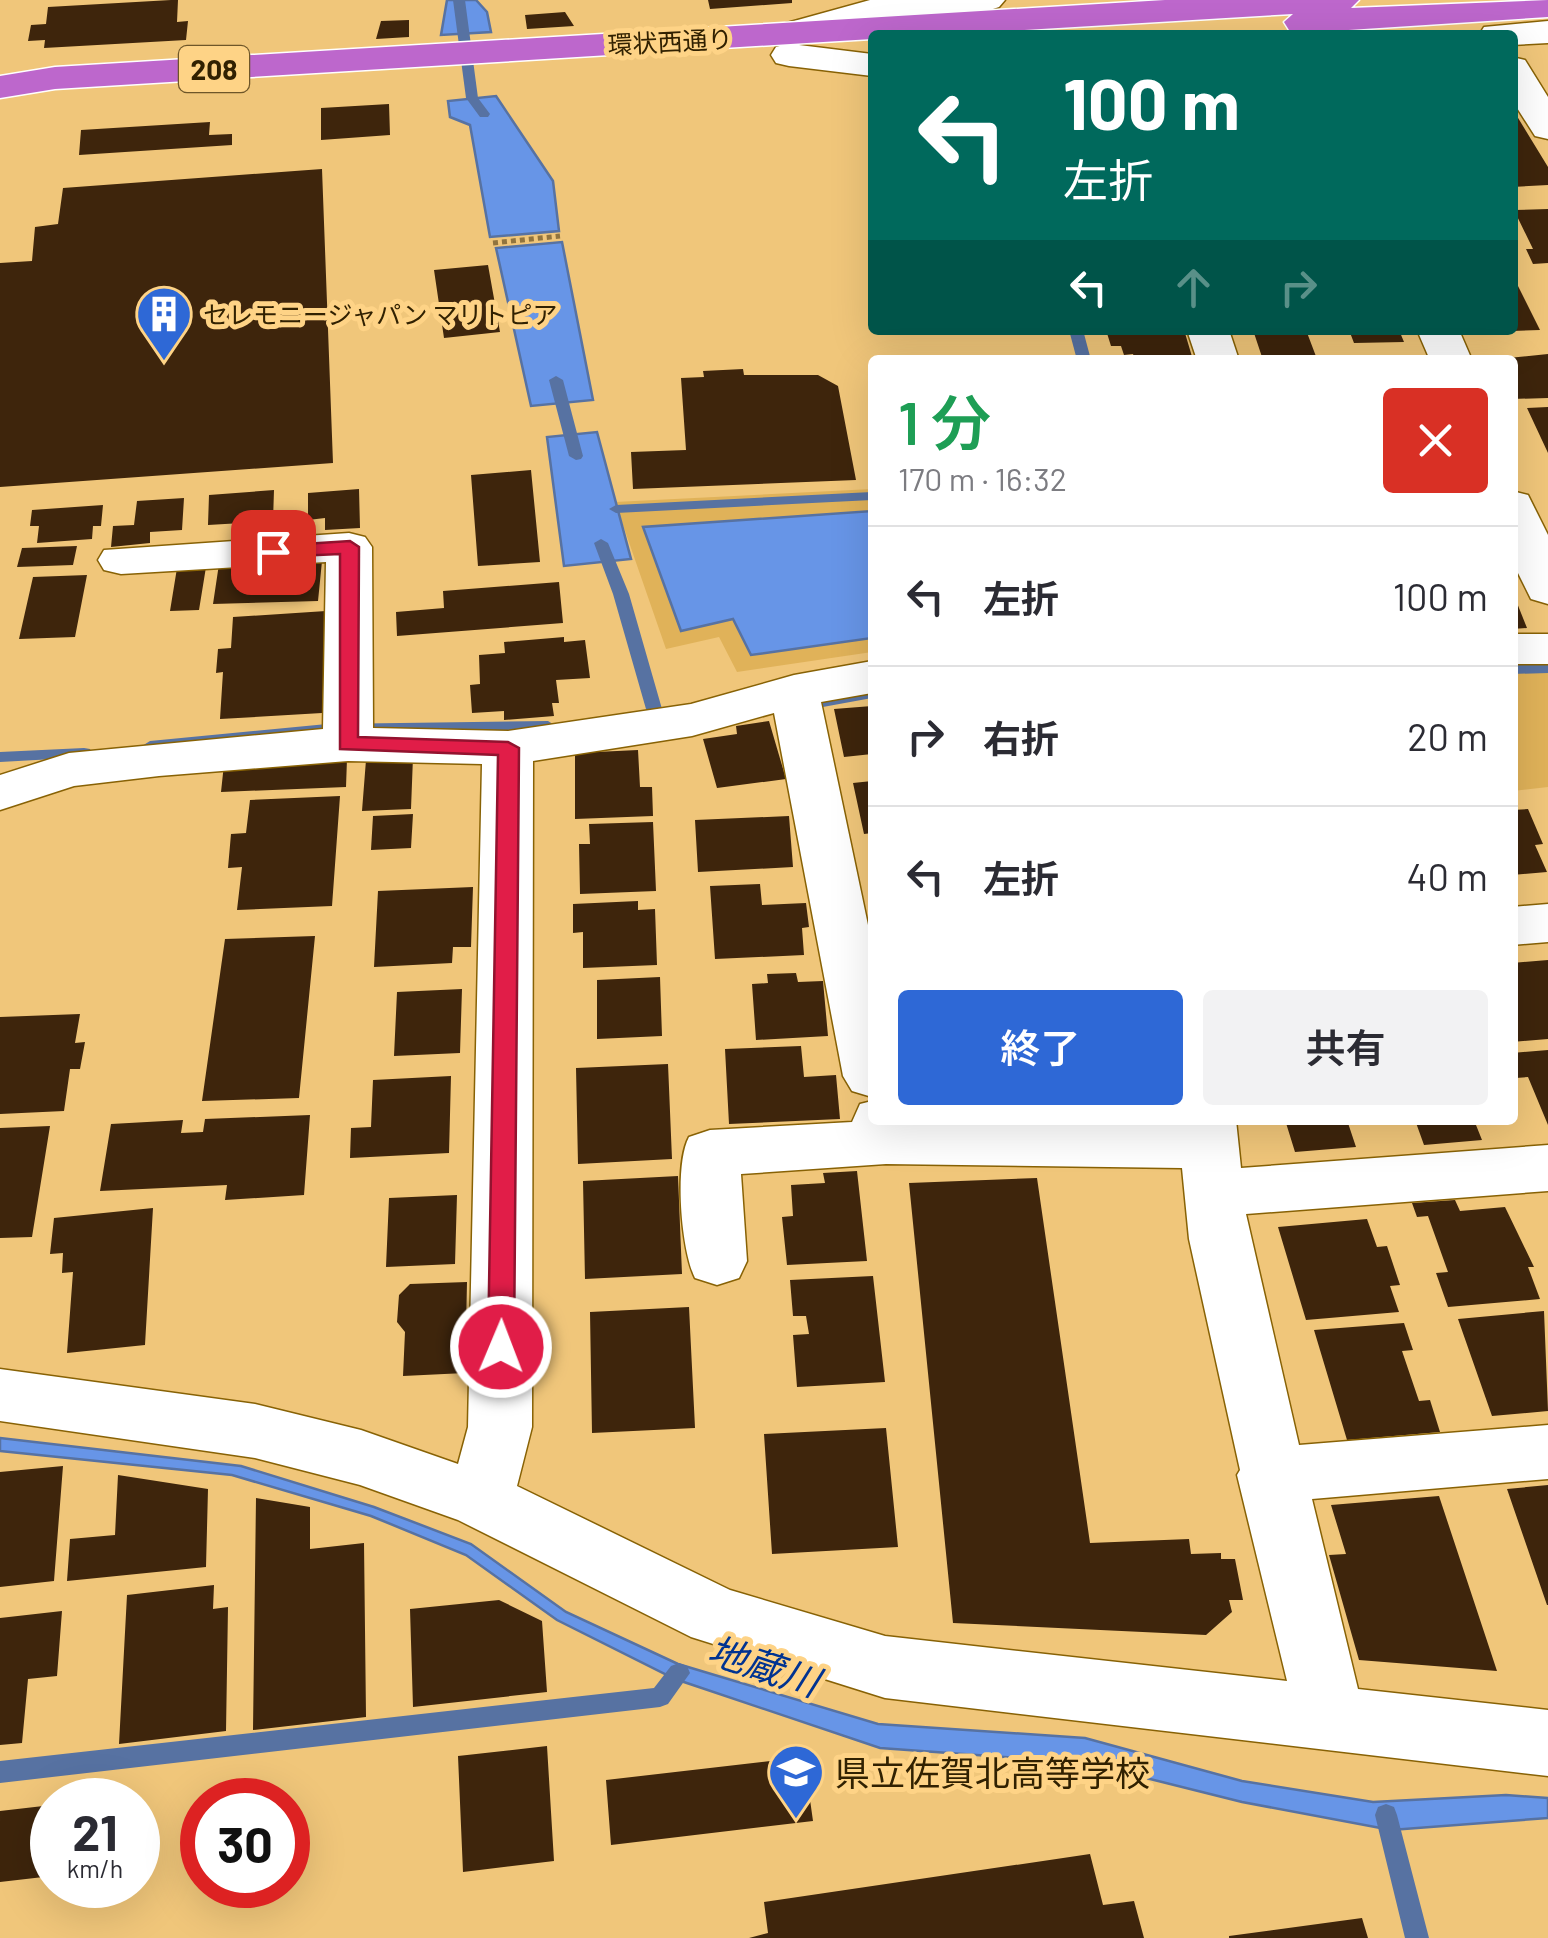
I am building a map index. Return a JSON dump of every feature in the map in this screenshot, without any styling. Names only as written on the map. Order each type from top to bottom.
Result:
[{"type":"highway","name":"環状西通り","points":[[979,30],[1341,0]]},
{"type":"highway","points":[[1173,30],[1548,6]]},
{"type":"highway","name":"環状西通り","points":[[0,87],[55,78],[429,67],[868,39]]},
{"type":"highway","name":"環状西通り","points":[[0,102],[50,104],[429,67]]},
{"type":"street","points":[[789,44],[884,7],[987,0]]},
{"type":"street","points":[[1518,34],[1548,32]]},
{"type":"street","points":[[789,44],[868,63]]},
{"type":"street","points":[[1518,78],[1548,128]]},
{"type":"street","points":[[1518,519],[1548,589]]},
{"type":"street","points":[[120,560],[350,547],[348,728]]},
{"type":"street","points":[[1518,650],[1548,649]]},
{"type":"street","points":[[0,794],[70,770],[348,728],[508,748],[692,720],[784,702],[868,678]]},
{"type":"street","points":[[784,702],[868,1059]]},
{"type":"street","points":[[481,1500],[500,1427],[508,748]]},
{"type":"street","points":[[1518,926],[1548,923]]},
{"type":"street","points":[[717,1261],[710,1153],[884,1131],[1210,1153],[1548,1168]]},
{"type":"street","points":[[1210,1153],[1218,1239],[1330,1720]]},
{"type":"street","points":[[0,1395],[256,1431],[361,1458],[481,1500],[714,1616],[885,1667],[1548,1743]]},
{"type":"street","points":[[1270,1475],[1548,1452]]},
{"type":"path","points":[[493,243],[560,236]]},
{"type":"shaded area","points":[[868,489],[868,653],[737,672],[719,637],[666,649],[615,502]]},
{"type":"shaded area","points":[[1548,672],[1548,787],[1518,790],[1518,673]]},
{"type":"water","points":[[447,0],[476,0],[487,12],[491,32],[441,35]]},
{"type":"water","points":[[496,96],[553,181],[559,231],[490,237],[470,125],[450,117],[448,101]]},
{"type":"water","points":[[562,242],[593,400],[531,406],[496,248]]},
{"type":"water","points":[[597,432],[631,559],[564,566],[547,437]]},
{"type":"water","points":[[868,511],[868,639],[751,655],[733,619],[681,631],[643,527]]},
{"type":"water","points":[[0,1438],[241,1466],[374,1507],[471,1544],[566,1612],[678,1664],[878,1724],[1085,1738],[1242,1781],[1373,1802],[1506,1795],[1548,1798],[1548,1818],[1391,1830],[1242,1802],[1086,1763],[880,1748],[675,1679],[557,1620],[466,1555],[371,1516],[232,1475],[0,1451]]},
{"type":"building","points":[[178,0],[177,22],[188,21],[186,40],[44,48],[45,40],[28,41],[31,25],[46,24],[48,7]]},
{"type":"building","points":[[708,0],[792,0],[792,3],[710,9]]},
{"type":"building","points":[[565,12],[574,26],[527,29],[525,15]]},
{"type":"building","points":[[409,20],[409,37],[376,39],[381,21]]},
{"type":"building","points":[[389,104],[390,135],[321,140],[321,108]]},
{"type":"building","points":[[1518,118],[1548,167],[1548,185],[1518,187]]},
{"type":"building","points":[[210,122],[209,135],[232,134],[232,145],[79,155],[81,130]]},
{"type":"building","name":"セレモニージャパン マリトピア","points":[[322,169],[333,463],[0,487],[0,263],[32,261],[35,227],[58,224],[63,188]]},
{"type":"building","points":[[1548,209],[1548,263],[1533,264],[1526,249],[1533,249],[1518,210]]},
{"type":"building","points":[[488,265],[500,332],[444,338],[434,270]]},
{"type":"building","points":[[1518,286],[1540,330],[1518,331]]},
{"type":"building","points":[[1108,335],[1186,335],[1192,355],[1124,355],[1121,346],[1111,346]]},
{"type":"building","points":[[1255,335],[1308,335],[1315,355],[1261,355]]},
{"type":"building","points":[[1351,335],[1401,335],[1404,342],[1354,343]]},
{"type":"building","points":[[1548,354],[1548,398],[1518,399],[1518,357]]},
{"type":"building","points":[[743,369],[744,375],[818,375],[838,386],[856,480],[633,489],[631,452],[686,450],[681,378],[704,377],[703,371]]},
{"type":"building","points":[[1548,407],[1548,453],[1527,408]]},
{"type":"building","points":[[531,470],[540,562],[478,566],[471,475]]},
{"type":"building","points":[[359,489],[360,528],[325,530],[325,518],[308,520],[308,493]]},
{"type":"building","points":[[274,490],[273,521],[261,522],[260,534],[242,535],[242,523],[208,525],[209,495]]},
{"type":"building","points":[[184,498],[182,530],[150,532],[150,543],[111,547],[113,526],[134,525],[137,501]]},
{"type":"building","points":[[103,505],[101,526],[93,526],[92,539],[37,543],[39,526],[30,526],[32,510]]},
{"type":"building","points":[[77,546],[73,565],[17,567],[22,548]]},
{"type":"building","points":[[322,561],[318,601],[213,604],[219,564]]},
{"type":"building","points":[[206,567],[199,610],[170,611],[177,568]]},
{"type":"building","points":[[87,575],[75,637],[19,639],[33,577]]},
{"type":"building","points":[[559,582],[563,623],[397,636],[396,612],[444,608],[443,591]]},
{"type":"building","points":[[1518,606],[1527,628],[1518,629]]},
{"type":"building","points":[[326,611],[322,713],[220,719],[223,672],[216,673],[218,649],[231,648],[233,617]]},
{"type":"building","points":[[564,637],[564,642],[585,640],[590,678],[556,680],[559,703],[552,703],[554,716],[504,720],[504,711],[472,713],[470,685],[480,684],[479,655],[505,653],[504,642]]},
{"type":"building","points":[[868,706],[868,754],[844,757],[834,709]]},
{"type":"building","points":[[769,721],[786,779],[717,788],[703,739],[737,734],[736,726]]},
{"type":"building","points":[[638,750],[640,787],[652,787],[653,816],[575,819],[575,753]]},
{"type":"building","points":[[413,757],[411,809],[362,811],[366,760]]},
{"type":"building","points":[[347,759],[346,787],[221,792],[224,764]]},
{"type":"building","points":[[868,781],[868,834],[864,834],[853,783]]},
{"type":"building","points":[[340,796],[332,906],[237,910],[242,867],[228,868],[231,834],[246,833],[250,800]]},
{"type":"building","points":[[1528,809],[1543,844],[1535,845],[1547,872],[1518,874],[1518,810]]},
{"type":"building","points":[[413,814],[411,848],[371,850],[373,816]]},
{"type":"building","points":[[789,816],[793,867],[698,872],[695,820]]},
{"type":"building","points":[[653,822],[656,891],[580,894],[579,844],[590,844],[589,824]]},
{"type":"building","points":[[760,884],[762,905],[806,903],[809,927],[802,928],[804,955],[715,959],[710,886]]},
{"type":"building","points":[[473,887],[471,947],[453,947],[452,963],[374,967],[378,891]]},
{"type":"building","points":[[638,901],[638,910],[655,909],[657,965],[583,968],[583,932],[573,933],[573,904]]},
{"type":"building","points":[[315,936],[299,1098],[202,1101],[225,939]]},
{"type":"building","points":[[1548,960],[1548,1039],[1518,1042],[1518,962]]},
{"type":"building","points":[[796,973],[798,982],[823,981],[828,1036],[756,1040],[752,984],[768,983],[767,974]]},
{"type":"building","points":[[660,977],[662,1036],[597,1039],[597,980]]},
{"type":"building","points":[[462,989],[460,1053],[394,1056],[397,992]]},
{"type":"building","points":[[80,1014],[75,1043],[85,1042],[80,1069],[70,1069],[64,1111],[0,1114],[0,1017]]},
{"type":"building","points":[[801,1046],[804,1077],[836,1075],[840,1119],[729,1124],[725,1049]]},
{"type":"building","points":[[1548,1050],[1548,1125],[1528,1077],[1518,1078],[1518,1052]]},
{"type":"building","points":[[668,1064],[672,1159],[578,1164],[576,1068]]},
{"type":"building","points":[[451,1076],[449,1153],[350,1158],[351,1128],[371,1127],[373,1080]]},
{"type":"building","points":[[310,1115],[304,1195],[225,1200],[227,1185],[100,1191],[111,1124],[183,1120],[181,1133],[203,1132],[205,1119]]},
{"type":"building","points":[[1287,1125],[1349,1125],[1356,1147],[1295,1152]]},
{"type":"building","points":[[1417,1125],[1476,1125],[1482,1140],[1424,1145]]},
{"type":"building","points":[[50,1126],[32,1237],[0,1238],[0,1128]]},
{"type":"building","points":[[857,1171],[867,1261],[787,1265],[782,1217],[793,1216],[791,1185],[825,1183],[823,1173]]},
{"type":"building","points":[[678,1176],[682,1274],[585,1279],[583,1181]]},
{"type":"building","points":[[1037,1178],[1090,1543],[1189,1539],[1191,1554],[1221,1553],[1221,1559],[1235,1559],[1243,1600],[1229,1600],[1232,1612],[1206,1635],[953,1623],[909,1183]]},
{"type":"building","points":[[457,1195],[455,1264],[386,1267],[389,1198]]},
{"type":"building","points":[[1455,1200],[1460,1211],[1505,1207],[1534,1267],[1528,1267],[1540,1299],[1448,1307],[1436,1273],[1448,1272],[1428,1216],[1417,1217],[1412,1203]]},
{"type":"building","points":[[153,1208],[145,1345],[67,1353],[73,1272],[62,1273],[63,1253],[50,1254],[54,1218]]},
{"type":"building","points":[[1367,1219],[1377,1247],[1387,1246],[1400,1285],[1390,1286],[1399,1312],[1306,1320],[1278,1227]]},
{"type":"building","points":[[873,1276],[885,1382],[797,1387],[793,1335],[809,1334],[806,1316],[793,1316],[790,1280]]},
{"type":"building","points":[[467,1282],[465,1373],[403,1376],[405,1332],[397,1322],[399,1295],[410,1284]]},
{"type":"building","points":[[689,1307],[695,1428],[592,1433],[590,1312]]},
{"type":"building","points":[[1544,1311],[1548,1411],[1492,1416],[1458,1319]]},
{"type":"building","points":[[1404,1323],[1413,1350],[1402,1351],[1419,1401],[1430,1400],[1440,1432],[1347,1440],[1314,1330]]},
{"type":"building","points":[[886,1428],[898,1547],[772,1554],[764,1434]]},
{"type":"building","points":[[63,1466],[54,1581],[0,1587],[0,1472]]},
{"type":"building","points":[[118,1475],[208,1489],[206,1567],[67,1581],[70,1539],[115,1535]]},
{"type":"building","points":[[1548,1485],[1548,1605],[1547,1605],[1507,1489]]},
{"type":"building","points":[[1439,1496],[1497,1671],[1359,1660],[1329,1555],[1346,1554],[1331,1505]]},
{"type":"building","points":[[256,1498],[310,1507],[310,1549],[364,1543],[366,1717],[253,1730]]},
{"type":"building","points":[[214,1585],[213,1609],[228,1607],[226,1731],[119,1744],[127,1595]]},
{"type":"building","points":[[499,1600],[542,1621],[547,1692],[413,1707],[410,1609]]},
{"type":"building","points":[[62,1611],[57,1676],[28,1679],[22,1743],[0,1745],[0,1618]]},
{"type":"building","points":[[547,1746],[554,1861],[463,1872],[458,1756]]},
{"type":"building","points":[[804,1757],[813,1821],[611,1845],[606,1780]]},
{"type":"building","points":[[30,1808],[30,1879],[0,1882],[0,1811]]},
{"type":"building","points":[[1090,1854],[1103,1905],[1134,1901],[1144,1938],[749,1938],[768,1933],[764,1902]]},
{"type":"building","points":[[1362,1918],[1368,1938],[1229,1938],[1229,1936]]},
{"type":"waterway","points":[[459,0],[472,98],[484,114]]},
{"type":"waterway","points":[[1077,335],[1083,355]]},
{"type":"waterway","points":[[556,380],[576,456]]},
{"type":"waterway","points":[[616,509],[868,496]]},
{"type":"waterway","points":[[601,543],[621,594],[654,709]]},
{"type":"waterway","points":[[1518,669],[1548,668]]},
{"type":"waterway","points":[[801,706],[868,694]]},
{"type":"waterway","points":[[150,746],[327,729],[548,726]]},
{"type":"waterway","points":[[0,757],[84,753]]},
{"type":"waterway","points":[[0,1772],[660,1697],[679,1673]]},
{"type":"waterway","points":[[1386,1815],[1417,1938]]},
{"type":"place","name":"セレモニージャパン マリトピア","points":[[164,363]]},
{"type":"place","name":"県立佐賀北高等学校","points":[[796,1821]]},
{"type":"route","points":[[273,552],[350,547],[348,744],[508,748],[501,1347]]},
{"type":"water label","name":"地蔵川","points":[[764,1665]]}]
